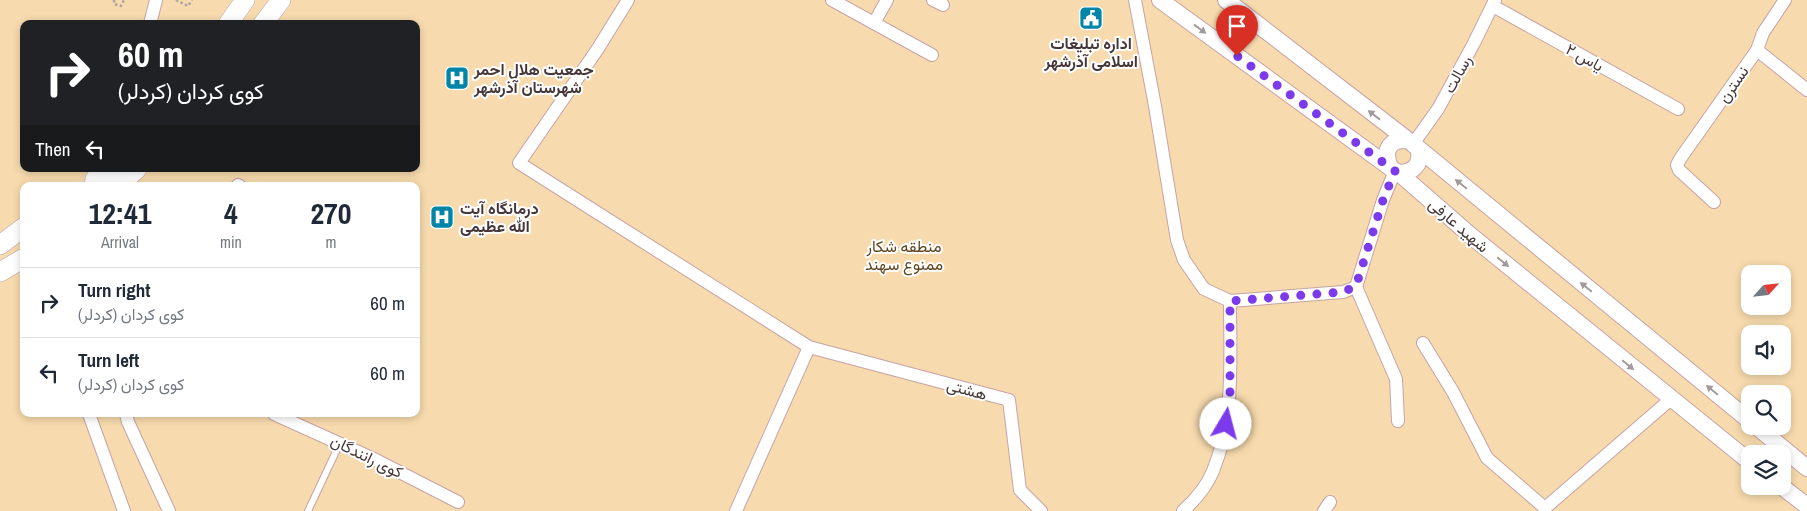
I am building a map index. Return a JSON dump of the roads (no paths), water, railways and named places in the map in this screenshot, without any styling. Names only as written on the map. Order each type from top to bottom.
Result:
[{"type":"main road","points":[[231,20],[246,0]]},
{"type":"main road","points":[[266,20],[281,0]]},
{"type":"main road","points":[[121,182],[133,172]]},
{"type":"main road","points":[[96,177],[107,174],[114,182]]},
{"type":"main road","points":[[0,245],[20,230]]},
{"type":"street","points":[[151,20],[156,0]]},
{"type":"street","points":[[628,0],[597,50],[520,163],[809,347],[736,511]]},
{"type":"street","points":[[832,0],[932,56]]},
{"type":"street","points":[[874,24],[888,0]]},
{"type":"street","points":[[1135,0],[1177,240],[1184,260],[1204,289],[1230,301],[1343,292],[1356,286]]},
{"type":"street","name":"شهید عارفی","points":[[1160,0],[1394,170],[1470,235],[1741,455]]},
{"type":"street","name":"شهید عارفی","points":[[1226,0],[1413,145],[1741,414]]},
{"type":"street","name":"نسترن","points":[[1714,202],[1679,170],[1677,165],[1757,50],[1763,33],[1785,0]]},
{"type":"street","name":"رسالت","points":[[1413,145],[1438,109],[1494,3]]},
{"type":"street","name":"یاس ۲","points":[[1494,3],[1678,109]]},
{"type":"street","points":[[1757,50],[1807,90]]},
{"type":"street","points":[[1394,170],[1409,172],[1417,166],[1420,157],[1413,145],[1400,140],[1390,146],[1386,156],[1394,170],[1356,286],[1396,379],[1398,421]]},
{"type":"street","points":[[1184,511],[1196,499],[1213,473],[1230,406],[1230,301]]},
{"type":"street","points":[[1423,342],[1453,392],[1487,458],[1545,508],[1671,399]]},
{"type":"street","name":"هشتی","points":[[809,347],[1009,400],[1020,490],[1040,511]]},
{"type":"street","points":[[90,417],[124,511]]},
{"type":"street","points":[[127,417],[169,511]]},
{"type":"street","name":"کوی رانندگان","points":[[281,417],[340,443],[458,502]]},
{"type":"street","points":[[1767,435],[1807,468]]},
{"type":"street","points":[[1791,494],[1807,506]]},
{"type":"lane","points":[[308,511],[340,443]]},
{"type":"place","name":"اداره تبلیغات اسلامی آذرشهر","points":[[1091,18]]},
{"type":"place","name":"جمعیت هلال احمر شهرستان آذرشهر","points":[[457,78]]},
{"type":"place","name":"درمانگاه آیت الله عظیمی","points":[[442,217]]},
{"type":"park label","name":"منطقه شکار ممنوع سهند","points":[[904,255]]}]
